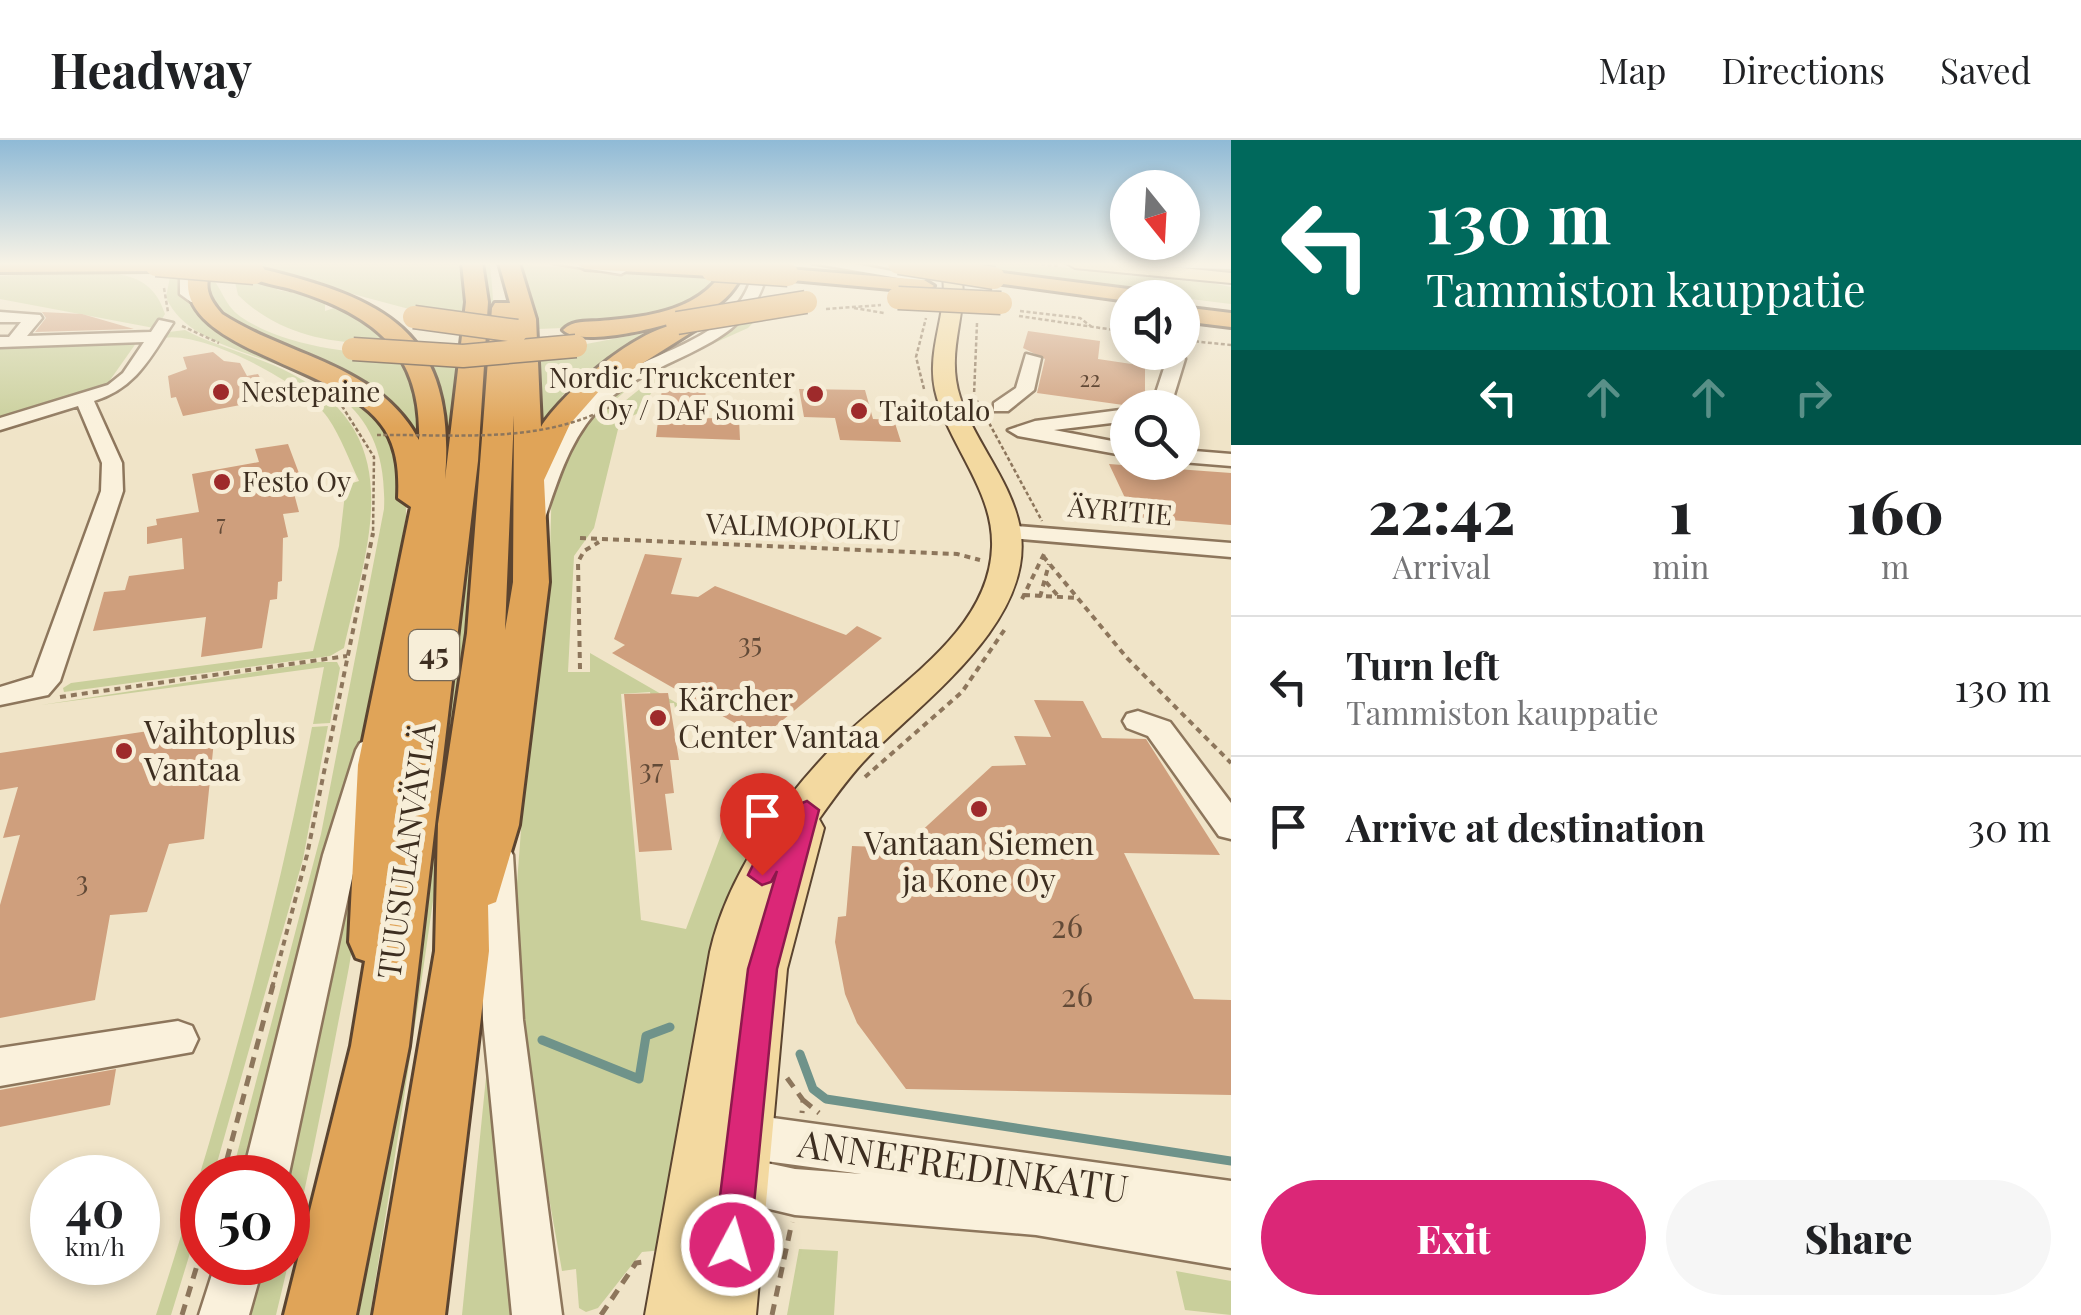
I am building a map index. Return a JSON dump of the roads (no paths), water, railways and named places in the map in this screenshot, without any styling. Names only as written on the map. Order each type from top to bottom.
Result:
[{"type":"highway","points":[[211,318],[357,388],[399,430],[415,473],[409,593]]},
{"type":"highway","points":[[259,318],[273,328],[337,345],[463,356],[734,318]]},
{"type":"highway","points":[[371,318],[394,333],[422,369],[435,410],[435,434],[387,710],[372,861],[380,1046]]},
{"type":"highway","points":[[419,318],[490,330],[576,338],[652,318]]},
{"type":"highway","name":"TUUSULANVÄYLÄ","points":[[320,1315],[380,1046],[465,443],[476,318]]},
{"type":"highway","name":"TUUSULANVÄYLÄ","points":[[409,1315],[462,951],[462,824],[486,633],[503,367],[500,318]]},
{"type":"highway","points":[[462,951],[494,824],[526,628],[531,512],[524,318]]},
{"type":"highway","points":[[531,512],[543,446],[564,409],[623,360],[680,326]]},
{"type":"main road","points":[[676,1315],[728,1156],[763,969],[807,810],[854,747],[936,670],[976,626],[995,594],[1004,566],[1005,532],[998,502],[961,428],[946,382],[942,348],[951,318]]},
{"type":"main road","points":[[724,1315],[728,1156]]},
{"type":"street","points":[[7,342],[34,318],[28,318]]},
{"type":"street","points":[[531,512],[561,444],[578,420],[617,382],[734,318]]},
{"type":"street","points":[[7,342],[155,335]]},
{"type":"street","points":[[68,358],[155,335]]},
{"type":"street","points":[[0,424],[85,401],[123,383],[155,335]]},
{"type":"street","points":[[1000,406],[1025,390],[1032,358]]},
{"type":"street","points":[[0,696],[38,689],[46,681],[112,491],[112,462],[85,401]]},
{"type":"street","points":[[1110,417],[1018,430],[1110,447]]},
{"type":"street","points":[[1200,457],[1231,460]]},
{"type":"street","name":"ÄYRITIE","points":[[1005,532],[1044,546],[1231,550]]},
{"type":"street","points":[[269,1155],[357,784],[387,710]]},
{"type":"street","points":[[1138,721],[1158,729],[1231,827]]},
{"type":"street","points":[[494,824],[504,1020],[537,1315]]},
{"type":"street","points":[[0,1067],[178,1039]]},
{"type":"street","name":"ANNEFREDINKATU","points":[[728,1156],[799,1145],[1231,1204]]},
{"type":"street","name":"ANNEFREDINKATU","points":[[728,1156],[795,1192],[1036,1212],[1231,1244]]},
{"type":"street","points":[[224,1315],[233,1285]]},
{"type":"waterway","points":[[542,1040],[639,1079],[646,1036],[670,1027]]},
{"type":"waterway","points":[[800,1054],[813,1089],[826,1099],[1231,1161]]},
{"type":"place","name":"Nestepaine","points":[[221,392]]},
{"type":"place","name":"Nordic Truckcenter Oy / DAF Suomi","points":[[815,394]]},
{"type":"place","name":"Taitotalo","points":[[859,411]]},
{"type":"place","name":"Festo Oy","points":[[222,482]]},
{"type":"place","name":"Kärcher Center Vantaa","points":[[658,718]]},
{"type":"place","name":"Vaihtoplus Vantaa","points":[[124,751]]},
{"type":"place","name":"Vantaan Siemen ja Kone Oy","points":[[979,809]]}]
